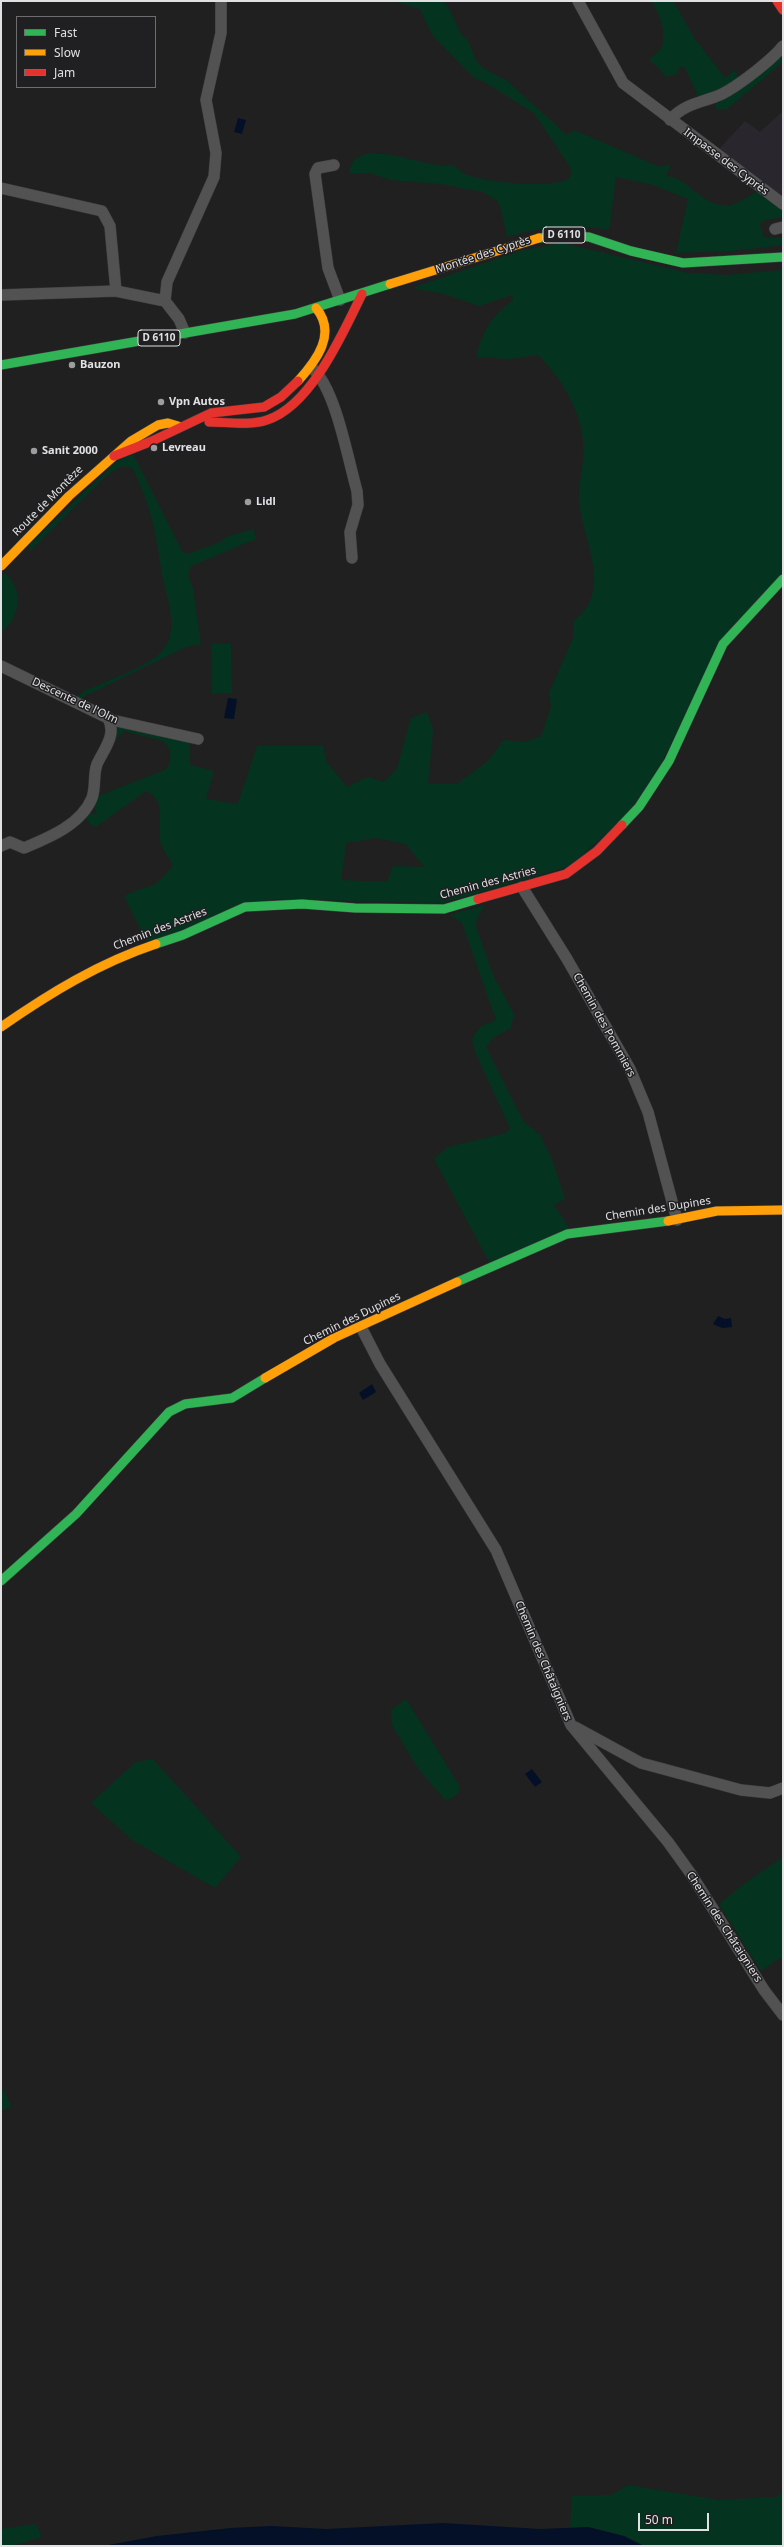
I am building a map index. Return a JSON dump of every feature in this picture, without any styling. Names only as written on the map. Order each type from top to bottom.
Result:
[{"type":"street","points":[[165,301],[167,282],[214,177],[216,152],[206,100],[221,33],[221,1]]},
{"type":"street","name":"Impasse des Cyprès","points":[[578,1],[623,83],[783,204]]},
{"type":"street","points":[[777,1],[783,10]]},
{"type":"street","points":[[670,120],[683,107],[721,94],[737,84],[783,46]]},
{"type":"street","points":[[334,165],[318,168],[315,174],[328,268],[340,300]]},
{"type":"street","points":[[1,188],[102,211],[110,226],[116,291]]},
{"type":"street","name":"Montée des Cyprès","points":[[1,365],[295,314],[537,238],[563,235],[590,237],[632,251],[683,263],[783,257]]},
{"type":"street","name":"Montée des Cyprès","points":[[771,257],[783,253]]},
{"type":"street","points":[[1,295],[116,291],[165,301],[179,319],[185,333]]},
{"type":"street","name":"Route de Montèze","points":[[188,423],[269,419],[287,409],[314,370],[339,341],[362,294]]},
{"type":"street","name":"Route de Montèze","points":[[1,566],[82,482],[114,456],[164,435],[178,426],[211,413],[256,409],[271,404],[284,396],[314,370],[326,330],[326,319],[323,312],[316,308]]},
{"type":"street","points":[[314,370],[324,384],[333,407],[357,492],[358,505],[350,532],[352,558]]},
{"type":"street","name":"Chemin des Astries","points":[[1,1027],[55,990],[120,956],[183,935],[245,907],[302,904],[444,909],[566,874],[597,851],[633,816],[654,787],[669,761],[723,644],[783,579]]},
{"type":"street","name":"Descente de l'Olm","points":[[1,666],[108,718],[198,739]]},
{"type":"street","points":[[1,846],[10,842],[24,848],[58,831],[81,814],[92,797],[95,771],[111,736],[108,718]]},
{"type":"street","name":"Chemin des Pommiers","points":[[522,887],[567,958],[630,1069],[648,1112],[677,1220]]},
{"type":"street","name":"Chemin des Dupines","points":[[1,1581],[85,1505],[168,1412],[192,1401],[219,1401],[232,1398],[334,1338],[567,1234],[677,1220],[717,1211],[783,1210]]},
{"type":"street","name":"Chemin des Châtaigniers","points":[[361,1326],[380,1364],[496,1550],[571,1725],[668,1842],[691,1874],[764,1990],[783,2015]]},
{"type":"street","points":[[571,1725],[641,1763],[741,1790],[770,1793],[783,1788]]},
{"type":"shaded area","points":[[783,111],[783,200],[718,150],[745,121],[760,132]]},
{"type":"green space","points":[[393,1],[442,1],[448,7],[461,34],[467,39],[477,62],[484,69],[506,80],[567,135],[574,130],[660,167],[671,164],[666,176],[682,182],[712,203],[730,205],[738,203],[761,189],[783,208],[783,217],[762,221],[760,225],[764,238],[783,237],[783,245],[732,251],[676,253],[688,199],[653,185],[616,177],[609,230],[583,227],[558,227],[507,237],[499,202],[483,192],[440,184],[391,180],[370,173],[349,173],[351,165],[354,161],[362,155],[374,154],[402,157],[443,166],[453,165],[464,173],[474,177],[520,184],[552,183],[564,181],[571,176],[570,167],[534,113],[486,83],[473,77],[432,35],[420,9]]},
{"type":"green space","points":[[651,1],[673,1],[695,39],[725,78],[735,70],[738,77],[720,90],[703,96],[698,96],[684,66],[678,68],[679,73],[667,77],[649,59],[661,48],[664,35],[657,10]]},
{"type":"green space","points":[[783,54],[783,62],[727,109],[716,109],[716,102],[739,90]]},
{"type":"green space","points":[[562,243],[688,273],[726,275],[783,270],[783,573],[732,627],[657,771],[629,812],[570,866],[443,903],[275,899],[147,942],[125,898],[127,894],[156,884],[173,866],[161,844],[160,814],[157,801],[153,795],[146,791],[96,827],[90,824],[84,815],[90,810],[94,815],[97,813],[94,807],[98,796],[165,770],[168,767],[170,752],[163,741],[124,731],[112,743],[114,724],[190,737],[190,765],[214,771],[206,799],[238,804],[257,746],[323,746],[326,761],[347,787],[368,777],[384,782],[397,768],[411,718],[427,712],[433,730],[428,784],[457,784],[488,761],[504,740],[526,742],[541,736],[551,707],[549,693],[573,638],[574,621],[584,611],[593,593],[594,581],[591,553],[579,500],[584,447],[578,416],[561,383],[538,355],[509,359],[476,357],[485,332],[493,318],[513,300],[512,295],[479,306],[444,294],[412,288],[523,250]],"holes":[[[376,838],[406,844],[424,867],[393,866],[387,882],[341,880],[346,843]]]},
{"type":"green space","points":[[133,454],[182,551],[187,554],[218,543],[229,536],[253,529],[256,539],[191,566],[188,575],[193,589],[201,644],[186,647],[77,700],[78,696],[84,691],[142,666],[151,660],[166,646],[170,637],[171,616],[155,533],[149,508],[133,469],[126,466],[122,467],[106,476],[30,551],[29,545],[116,462]]},
{"type":"green space","points":[[5,573],[15,588],[18,596],[18,604],[12,619],[1,633],[1,577]]},
{"type":"green space","points":[[211,644],[231,644],[232,693],[212,694]]},
{"type":"green space","points":[[485,905],[477,918],[476,927],[494,977],[514,1014],[511,1028],[493,1038],[486,1047],[523,1121],[540,1135],[553,1162],[565,1199],[554,1205],[569,1228],[489,1262],[434,1159],[448,1147],[506,1133],[510,1128],[476,1054],[472,1039],[480,1027],[496,1020],[462,923],[450,915]]},
{"type":"green space","points":[[406,1699],[460,1787],[457,1794],[451,1799],[445,1800],[417,1767],[392,1725],[391,1710]]},
{"type":"green space","points":[[153,1759],[241,1857],[215,1888],[132,1840],[91,1803],[136,1762]]},
{"type":"green space","points":[[783,1857],[783,1956],[761,1971],[719,1904],[741,1886]]},
{"type":"green space","points":[[1,2087],[12,2106],[1,2111]]},
{"type":"green space","points":[[628,2485],[719,2500],[777,2497],[783,2490],[783,2546],[644,2546],[624,2536],[589,2527],[570,2529],[572,2496],[611,2495]]},
{"type":"green space","points":[[36,2524],[42,2537],[12,2546],[1,2546],[1,2529]]},
{"type":"water","points":[[238,118],[246,120],[242,134],[234,132]]},
{"type":"water","points":[[228,698],[237,699],[234,719],[224,718]]},
{"type":"water","points":[[718,1316],[725,1319],[731,1318],[732,1327],[722,1328],[713,1324]]},
{"type":"water","points":[[372,1384],[376,1392],[363,1400],[359,1393]]},
{"type":"water","points":[[532,1769],[542,1782],[535,1787],[525,1774]]},
{"type":"water","points":[[443,2523],[540,2529],[588,2527],[624,2536],[644,2546],[103,2546],[157,2536],[231,2528],[271,2526],[326,2529]]},
{"type":"traffic: fast","points":[[539,238],[563,235],[589,237],[631,251],[683,263],[783,257]]},
{"type":"traffic: fast","points":[[1,365],[295,314],[390,284]]},
{"type":"traffic: fast","points":[[622,825],[639,807],[669,761],[723,644],[783,579]]},
{"type":"traffic: fast","points":[[156,944],[183,935],[245,907],[302,904],[355,908],[444,909],[478,899]]},
{"type":"traffic: fast","points":[[457,1282],[567,1234],[668,1221]]},
{"type":"traffic: fast","points":[[1,1581],[76,1514],[169,1412],[185,1404],[232,1398],[265,1378]]},
{"type":"traffic: slow","points":[[390,284],[539,238]]},
{"type":"traffic: slow","points":[[298,381],[318,355],[325,337],[325,327],[322,317],[316,308]]},
{"type":"traffic: slow","points":[[1,566],[69,496],[131,441],[158,425],[168,423],[178,426]]},
{"type":"traffic: slow","points":[[1,1027],[38,1002],[76,980],[115,960],[156,944]]},
{"type":"traffic: slow","points":[[668,1221],[717,1211],[783,1210]]},
{"type":"traffic: slow","points":[[265,1378],[334,1338],[457,1282]]},
{"type":"traffic: jam","points":[[777,1],[783,10]]},
{"type":"traffic: jam","points":[[209,422],[260,422],[283,412],[298,400],[324,366],[362,294]]},
{"type":"traffic: jam","points":[[114,456],[152,441],[211,413],[264,407],[281,397],[298,381]]},
{"type":"traffic: jam","points":[[478,899],[566,874],[597,851],[622,825]]},
{"type":"place","name":"Bauzon","points":[[72,365]]},
{"type":"place","name":"Vpn Autos","points":[[161,402]]},
{"type":"place","name":"Levreau","points":[[154,448]]},
{"type":"place","name":"Sanit 2000","points":[[34,451]]},
{"type":"place","name":"Lidl","points":[[248,502]]}]
